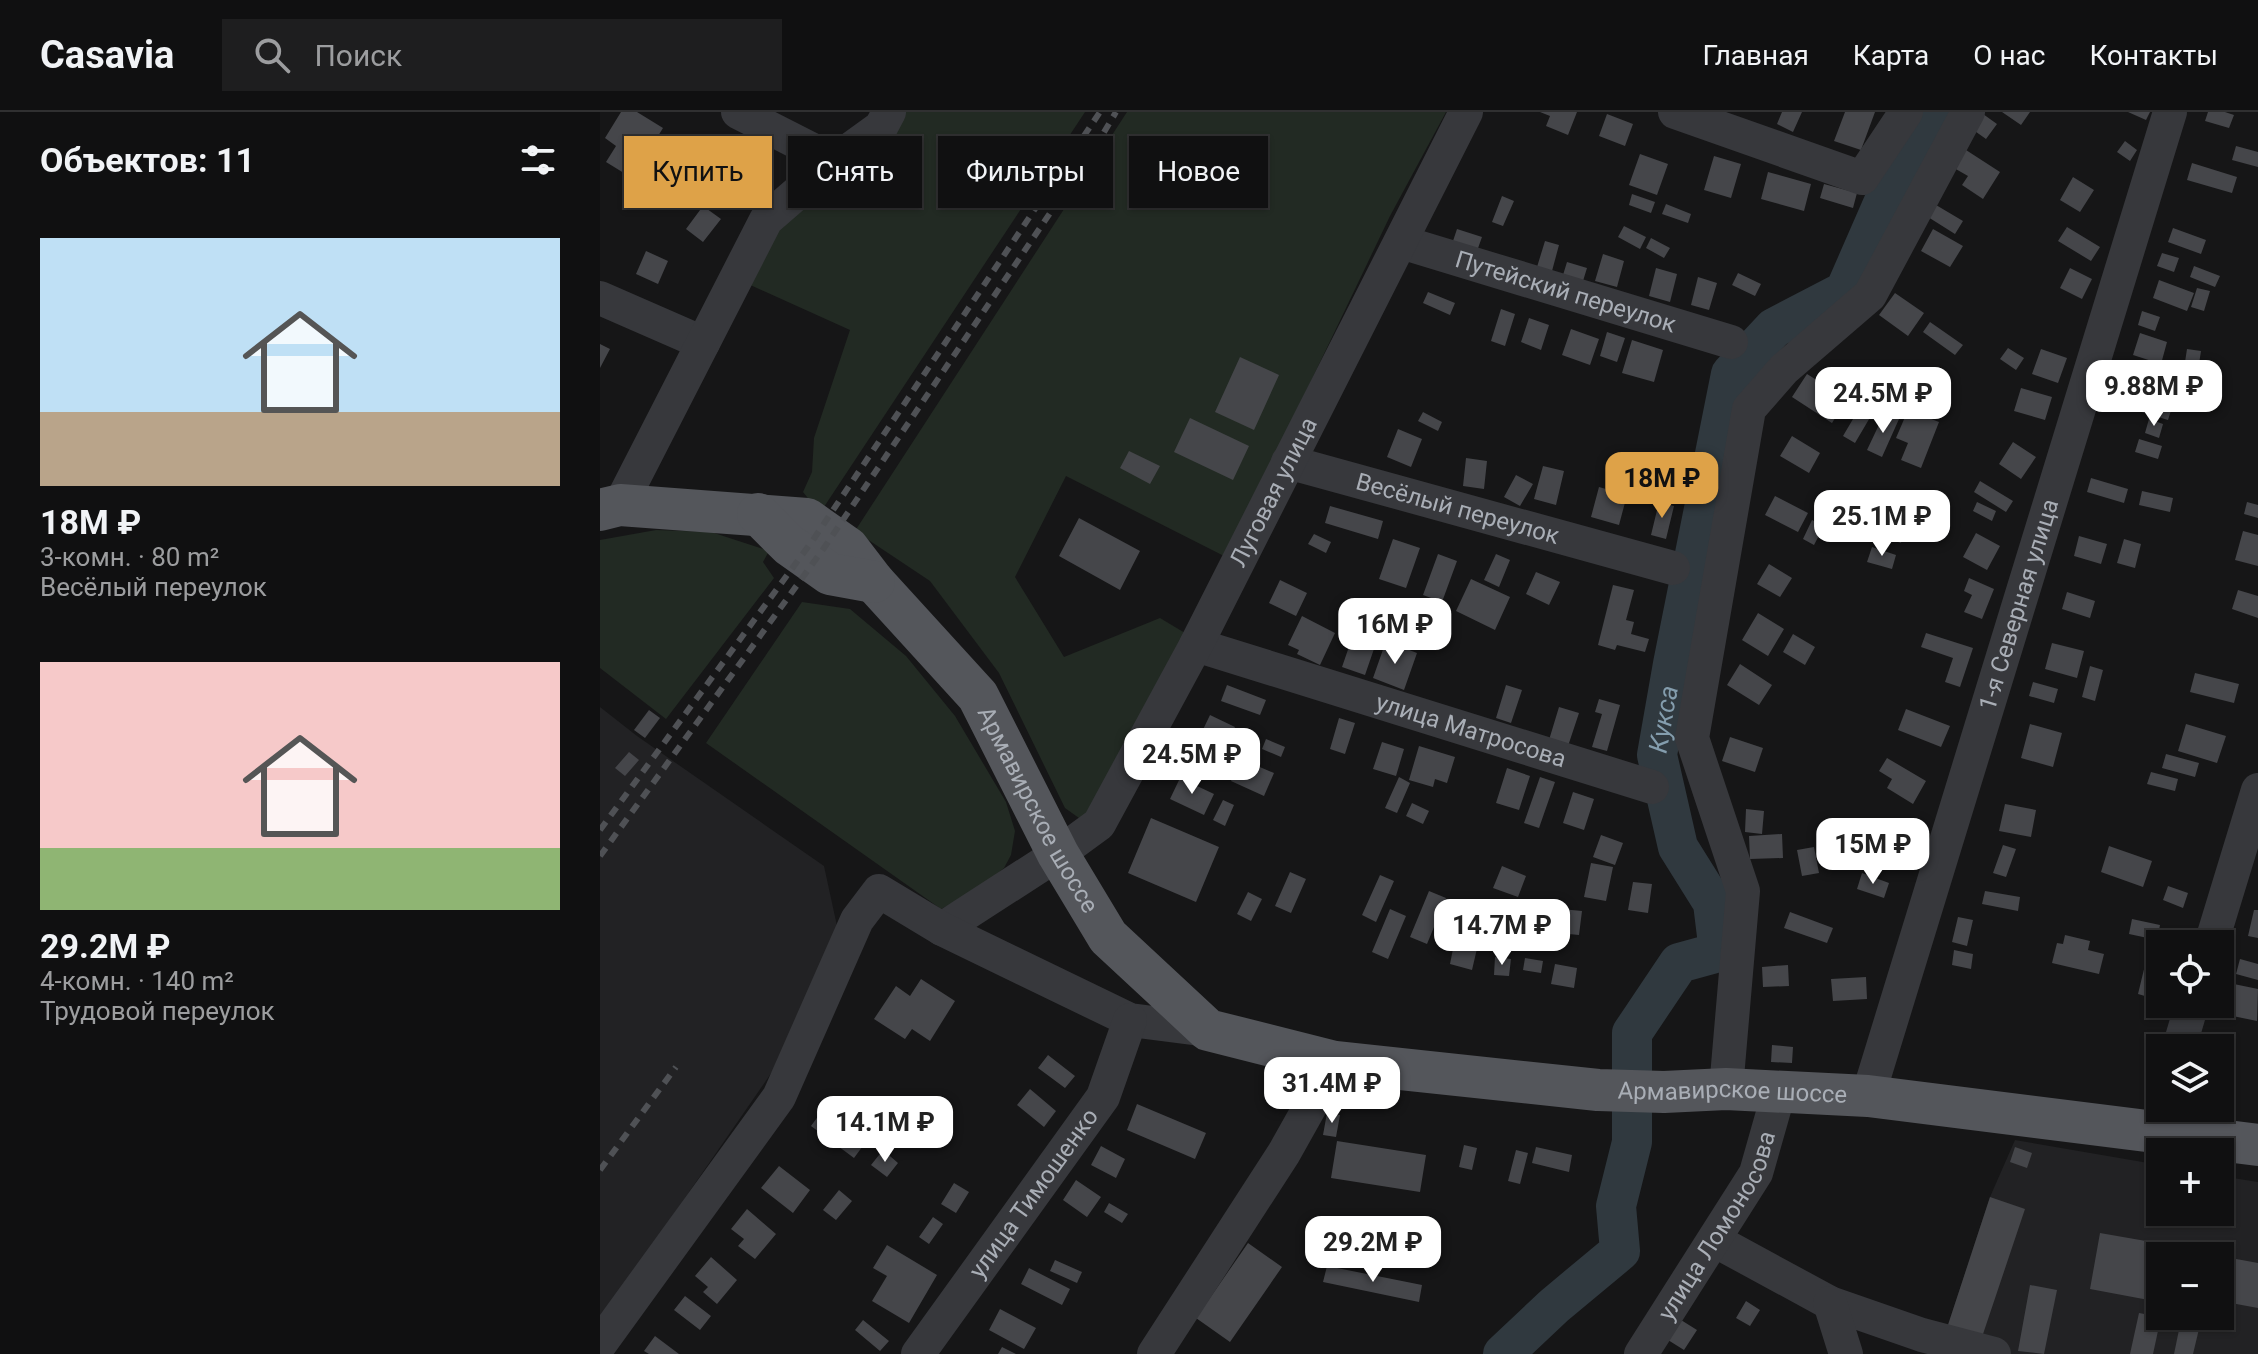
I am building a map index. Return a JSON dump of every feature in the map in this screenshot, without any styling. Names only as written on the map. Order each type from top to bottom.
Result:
[{"type":"main road","name":"Армавирское шоссе","points":[[610,508],[807,519],[848,548],[874,582],[978,696],[1058,854],[1108,937],[1208,1030],[1335,1062],[1598,1090],[1664,1092],[1726,1089],[1868,1096],[2146,1118]]},
{"type":"main road","name":"Армавирское шоссе","points":[[2169,1122],[2258,1145]]},
{"type":"street","points":[[738,112],[788,138]]},
{"type":"street","points":[[869,136],[881,127],[889,112]]},
{"type":"street","name":"Луговая улица","points":[[942,929],[1099,824],[1196,645],[1466,112]]},
{"type":"street","points":[[1675,112],[1862,178],[1906,112]]},
{"type":"street","points":[[1726,1089],[1743,891],[1692,738],[1749,409],[1784,369],[1870,295],[1968,112]]},
{"type":"street","name":"1-я Северная улица","points":[[1868,1096],[2170,112]]},
{"type":"street","points":[[610,508],[703,343],[766,220],[788,201]]},
{"type":"street","name":"Путейский переулок","points":[[1401,242],[1731,342]]},
{"type":"street","points":[[600,298],[703,343]]},
{"type":"street","name":"Весёлый переулок","points":[[1288,462],[1673,568]]},
{"type":"street","name":"улица Матросова","points":[[1196,645],[1652,787]]},
{"type":"street","points":[[2215,930],[2258,790]]},
{"type":"street","name":"Армавирское шоссе","points":[[600,1344],[779,1097],[857,920],[879,891],[942,929],[1130,1020],[1208,1030]]},
{"type":"street","name":"улица Тимошенко","points":[[918,1354],[1103,1097],[1130,1020]]},
{"type":"street","points":[[1154,1354],[1284,1153],[1335,1062]]},
{"type":"street","name":"улица Ломоносова","points":[[1641,1354],[1756,1173],[1779,1092]]},
{"type":"street","points":[[1714,1240],[1830,1303],[1918,1345],[1994,1354]]},
{"type":"street","points":[[1830,1303],[1846,1354]]},
{"type":"shaded area","points":[[897,112],[1085,112],[1069,136],[938,136],[938,208],[1022,208],[820,513],[803,492],[812,472],[814,438],[850,330],[746,283],[779,227],[798,208],[922,208],[922,136],[872,136]]},
{"type":"shaded area","points":[[1127,112],[1446,112],[1390,216],[1224,556],[1066,476],[1015,577],[1064,657],[1160,618],[1190,636],[1095,811],[1079,818],[1065,808],[999,673],[930,581],[855,531],[1065,208],[1113,208],[1111,136]]},
{"type":"shaded area","points":[[656,530],[711,532],[769,551],[763,562],[774,578],[666,719],[600,668],[600,540]]},
{"type":"shaded area","points":[[802,602],[850,609],[906,656],[955,716],[1006,802],[1015,831],[1011,855],[1004,868],[979,889],[941,909],[706,743]]},
{"type":"shaded area","points":[[600,707],[824,866],[837,926],[774,1069],[600,1321]]},
{"type":"shaded area","points":[[2015,1140],[2146,1163],[2146,1226],[2234,1226],[2234,1178],[2258,1182],[2258,1354],[1985,1354],[1947,1328],[1990,1197]]},
{"type":"building","points":[[621,112],[637,112],[663,128],[658,136],[624,136],[624,173],[606,162],[616,146],[605,138]]},
{"type":"building","points":[[1540,112],[1577,112],[1568,135],[1546,126],[1550,116]]},
{"type":"building","points":[[1782,112],[1802,112],[1793,132],[1777,124]]},
{"type":"building","points":[[1845,112],[1875,112],[1861,150],[1834,141]]},
{"type":"building","points":[[2002,112],[2030,112],[2021,125]]},
{"type":"building","points":[[2128,112],[2150,112],[2146,120]]},
{"type":"building","points":[[2208,112],[2234,115],[2229,128],[2205,121]]},
{"type":"building","points":[[1607,114],[1633,124],[1625,146],[1599,136]]},
{"type":"building","points":[[1983,114],[1997,124],[1986,139],[1972,129]]},
{"type":"building","points":[[2125,141],[2137,150],[2130,161],[2117,152]]},
{"type":"building","points":[[2236,146],[2258,152],[2258,167],[2232,160]]},
{"type":"building","points":[[1966,150],[2000,172],[1983,199],[1962,185],[1968,176],[1954,168]]},
{"type":"building","points":[[1640,154],[1668,164],[1657,195],[1629,185]]},
{"type":"building","points":[[1714,156],[1741,164],[1731,198],[1704,190]]},
{"type":"building","points":[[2192,163],[2237,177],[2232,193],[2187,180]]},
{"type":"building","points":[[1768,172],[1811,184],[1804,211],[1761,199]]},
{"type":"building","points":[[2073,177],[2094,190],[2080,212],[2060,200]]},
{"type":"building","points":[[1824,184],[1857,193],[1853,208],[1820,198]]},
{"type":"building","points":[[1632,194],[1655,202],[1651,213],[1629,205]]},
{"type":"building","points":[[1502,196],[1514,201],[1503,226],[1492,222]]},
{"type":"building","points":[[1666,204],[1691,214],[1688,223],[1662,214]]},
{"type":"building","points":[[1936,205],[1963,221],[1955,234],[1928,217]]},
{"type":"building","points":[[702,208],[721,219],[703,242],[686,229]]},
{"type":"building","points":[[1624,226],[1646,237],[1640,249],[1618,237]]},
{"type":"building","points":[[2067,227],[2100,247],[2091,261],[2058,241]]},
{"type":"building","points":[[2173,228],[2206,240],[2201,254],[2168,242]]},
{"type":"building","points":[[1457,229],[1482,237],[1477,251],[1452,244]]},
{"type":"building","points":[[1933,229],[1963,246],[1950,267],[1921,251]]},
{"type":"building","points":[[1651,238],[1670,248],[1664,258],[1646,248]]},
{"type":"building","points":[[1545,241],[1559,245],[1552,271],[1537,267]]},
{"type":"building","points":[[646,251],[668,261],[658,284],[636,274]]},
{"type":"building","points":[[2162,253],[2179,258],[2174,272],[2157,266]]},
{"type":"building","points":[[1603,254],[1624,261],[1617,287],[1595,281]]},
{"type":"building","points":[[1567,262],[1587,268],[1583,281],[1563,275]]},
{"type":"building","points":[[2194,266],[2220,276],[2215,287],[2190,277]]},
{"type":"building","points":[[1656,268],[1677,274],[1670,302],[1649,296]]},
{"type":"building","points":[[2070,268],[2092,279],[2082,299],[2060,288]]},
{"type":"building","points":[[1738,273],[1761,284],[1755,296],[1732,285]]},
{"type":"building","points":[[1698,277],[1717,283],[1709,310],[1691,305]]},
{"type":"building","points":[[2159,280],[2194,293],[2187,311],[2153,298]]},
{"type":"building","points":[[2197,288],[2210,291],[2204,311],[2191,307]]},
{"type":"building","points":[[1428,292],[1455,303],[1450,315],[1423,303]]},
{"type":"building","points":[[1895,293],[1924,313],[1908,336],[1879,315]]},
{"type":"building","points":[[1501,309],[1515,314],[1505,346],[1491,341]]},
{"type":"building","points":[[2142,311],[2160,317],[2155,331],[2138,325]]},
{"type":"building","points":[[1529,318],[1549,325],[1541,350],[1521,342]]},
{"type":"building","points":[[1930,322],[1963,345],[1955,355],[1923,332]]},
{"type":"building","points":[[1571,329],[1599,339],[1590,365],[1562,355]]},
{"type":"building","points":[[1607,332],[1625,338],[1617,362],[1600,356]]},
{"type":"building","points":[[2140,333],[2167,342],[2161,364],[2133,355]]},
{"type":"building","points":[[1632,340],[1663,350],[1654,382],[1622,373]]},
{"type":"building","points":[[600,344],[610,349],[600,368]]},
{"type":"building","points":[[2008,348],[2024,358],[2016,370],[2000,359]]},
{"type":"building","points":[[2041,349],[2067,358],[2058,383],[2032,374]]},
{"type":"building","points":[[2187,349],[2201,351],[2197,377],[2183,375]]},
{"type":"building","points":[[1240,357],[1279,375],[1254,430],[1215,412]]},
{"type":"building","points":[[1807,374],[1847,399],[1832,423],[1792,397]]},
{"type":"building","points":[[2120,385],[2174,401],[2168,420],[2115,404]]},
{"type":"building","points":[[2021,388],[2052,397],[2045,420],[2014,411]]},
{"type":"building","points":[[1863,402],[1875,409],[1855,443],[1843,436]]},
{"type":"building","points":[[1908,410],[1939,422],[1921,468],[1901,460],[1908,443],[1896,438]]},
{"type":"building","points":[[1423,412],[1442,422],[1438,431],[1418,421]]},
{"type":"building","points":[[1885,412],[1899,419],[1882,457],[1867,450]]},
{"type":"building","points":[[1190,418],[1249,446],[1233,480],[1174,452]]},
{"type":"building","points":[[2149,419],[2163,424],[2159,438],[2145,433]]},
{"type":"building","points":[[1398,429],[1422,439],[1411,467],[1387,457]]},
{"type":"building","points":[[1792,436],[1820,453],[1809,473],[1780,456]]},
{"type":"building","points":[[2139,439],[2162,446],[2158,459],[2135,452]]},
{"type":"building","points":[[2013,442],[2036,457],[2021,479],[1999,464]]},
{"type":"building","points":[[1129,451],[1160,466],[1150,484],[1120,468]]},
{"type":"building","points":[[1466,458],[1487,461],[1484,489],[1463,486]]},
{"type":"building","points":[[1543,466],[1564,471],[1556,505],[1534,499]]},
{"type":"building","points":[[1516,475],[1533,484],[1520,506],[1504,497]]},
{"type":"building","points":[[2091,478],[2128,489],[2124,503],[2087,492]]},
{"type":"building","points":[[1980,481],[2013,501],[2006,512],[1974,492]]},
{"type":"building","points":[[1599,487],[1627,495],[1619,525],[1591,517]]},
{"type":"building","points":[[2142,491],[2173,498],[2170,512],[2139,505]]},
{"type":"building","points":[[1884,495],[1912,504],[1901,543],[1873,534]]},
{"type":"building","points":[[1775,496],[1808,513],[1798,532],[1765,515]]},
{"type":"building","points":[[1659,502],[1674,506],[1666,539],[1651,535]]},
{"type":"building","points":[[1977,502],[1996,511],[1992,521],[1973,511]]},
{"type":"building","points":[[2247,502],[2258,505],[2258,518],[2244,514]]},
{"type":"building","points":[[1330,506],[1383,521],[1378,539],[1325,523]]},
{"type":"building","points":[[1079,518],[1140,551],[1120,590],[1059,556]]},
{"type":"building","points":[[1812,520],[1824,526],[1814,545],[1803,539]]},
{"type":"building","points":[[2243,531],[2258,535],[2258,566],[2235,560]]},
{"type":"building","points":[[1976,533],[2000,546],[1987,570],[1963,557]]},
{"type":"building","points":[[1314,534],[1331,542],[1326,553],[1308,544]]},
{"type":"building","points":[[2079,536],[2107,544],[2101,564],[2074,556]]},
{"type":"building","points":[[1393,539],[1420,548],[1406,588],[1379,579]]},
{"type":"building","points":[[2124,539],[2141,544],[2135,568],[2117,563]]},
{"type":"building","points":[[1872,547],[1896,555],[1892,569],[1867,562]]},
{"type":"building","points":[[1438,554],[1457,561],[1442,602],[1423,595]]},
{"type":"building","points":[[1496,554],[1510,560],[1499,587],[1484,580]]},
{"type":"building","points":[[1769,564],[1792,578],[1780,597],[1757,584]]},
{"type":"building","points":[[1536,572],[1560,582],[1549,605],[1526,594]]},
{"type":"building","points":[[1969,578],[1994,589],[1982,619],[1964,612],[1972,595],[1964,591]]},
{"type":"building","points":[[1471,579],[1510,597],[1495,630],[1456,611]]},
{"type":"building","points":[[1280,580],[1307,593],[1296,616],[1269,603]]},
{"type":"building","points":[[1613,585],[1634,590],[1626,620],[1634,622],[1631,634],[1649,639],[1645,652],[1617,645],[1615,650],[1598,645]]},
{"type":"building","points":[[2238,590],[2258,596],[2258,618],[2232,609]]},
{"type":"building","points":[[2067,592],[2095,601],[2090,618],[2062,609]]},
{"type":"building","points":[[1758,613],[1784,629],[1768,656],[1742,640]]},
{"type":"building","points":[[1302,616],[1335,633],[1320,665],[1297,654],[1299,650],[1288,645]]},
{"type":"building","points":[[1926,633],[1973,648],[1960,687],[1945,682],[1953,658],[1921,647]]},
{"type":"building","points":[[1793,634],[1815,647],[1805,665],[1783,652]]},
{"type":"building","points":[[1352,638],[1375,646],[1365,675],[1342,667]]},
{"type":"building","points":[[1386,641],[1417,653],[1404,690],[1373,678]]},
{"type":"building","points":[[2052,643],[2084,651],[2077,678],[2045,669]]},
{"type":"building","points":[[1740,664],[1772,685],[1759,705],[1727,685]]},
{"type":"building","points":[[2090,666],[2103,670],[2095,701],[2082,697]]},
{"type":"building","points":[[2195,673],[2239,684],[2234,703],[2190,692]]},
{"type":"building","points":[[2033,682],[2058,689],[2054,703],[2029,696]]},
{"type":"building","points":[[1227,685],[1266,700],[1260,715],[1221,701]]},
{"type":"building","points":[[1506,685],[1522,690],[1511,723],[1496,718]]},
{"type":"building","points":[[1599,699],[1620,705],[1607,751],[1592,747],[1602,714],[1595,712]]},
{"type":"building","points":[[1559,707],[1579,713],[1568,746],[1549,740]]},
{"type":"building","points":[[1906,709],[1950,726],[1941,747],[1898,730]]},
{"type":"building","points":[[649,710],[660,718],[645,738],[634,730]]},
{"type":"building","points":[[1210,715],[1235,727],[1224,750],[1199,738]]},
{"type":"building","points":[[1339,718],[1355,723],[1345,754],[1330,749]]},
{"type":"building","points":[[2030,724],[2062,733],[2053,767],[2021,758]]},
{"type":"building","points":[[2186,724],[2226,736],[2217,763],[2178,751]]},
{"type":"building","points":[[1730,737],[1763,748],[1755,772],[1722,761]]},
{"type":"building","points":[[1266,739],[1285,747],[1281,757],[1262,749]]},
{"type":"building","points":[[1382,742],[1404,749],[1396,776],[1373,769]]},
{"type":"building","points":[[1419,746],[1455,757],[1447,783],[1435,779],[1433,787],[1409,780]]},
{"type":"building","points":[[629,752],[639,760],[625,776],[615,768]]},
{"type":"building","points":[[2166,754],[2199,763],[2195,777],[2162,768]]},
{"type":"building","points":[[1195,757],[1223,769],[1218,780],[1190,768]]},
{"type":"building","points":[[1887,758],[1926,781],[1913,804],[1887,788],[1892,779],[1879,771]]},
{"type":"building","points":[[1241,759],[1274,773],[1264,796],[1231,781]]},
{"type":"building","points":[[1507,768],[1530,776],[1519,810],[1496,803]]},
{"type":"building","points":[[2151,772],[2178,779],[2175,791],[2147,784]]},
{"type":"building","points":[[1399,777],[1410,783],[1397,813],[1385,808]]},
{"type":"building","points":[[1540,777],[1555,782],[1539,828],[1524,823]]},
{"type":"building","points":[[1180,778],[1214,794],[1204,815],[1170,799]]},
{"type":"building","points":[[1573,792],[1594,799],[1584,830],[1563,823]]},
{"type":"building","points":[[1223,800],[1234,805],[1225,826],[1213,820]]},
{"type":"building","points":[[1412,803],[1429,811],[1423,824],[1406,816]]},
{"type":"building","points":[[2005,804],[2036,810],[2031,837],[1999,831]]},
{"type":"building","points":[[1746,809],[1764,811],[1762,834],[1745,832]]},
{"type":"building","points":[[1151,818],[1219,847],[1196,902],[1128,873]]},
{"type":"building","points":[[1867,826],[1907,841],[1898,866],[1858,851]]},
{"type":"building","points":[[1782,834],[1783,858],[1750,859],[1749,836]]},
{"type":"building","points":[[1601,835],[1623,843],[1615,865],[1593,857]]},
{"type":"building","points":[[2003,845],[2016,849],[2006,877],[1993,873]]},
{"type":"building","points":[[2109,846],[2152,861],[2143,887],[2101,872]]},
{"type":"building","points":[[1814,847],[1819,873],[1802,876],[1797,850]]},
{"type":"building","points":[[1591,863],[1613,867],[1606,901],[1584,897]]},
{"type":"building","points":[[1502,866],[1526,876],[1518,897],[1493,888]]},
{"type":"building","points":[[1290,872],[1306,879],[1291,913],[1275,906]]},
{"type":"building","points":[[1862,873],[1889,883],[1884,898],[1857,889]]},
{"type":"building","points":[[1380,875],[1394,881],[1376,922],[1362,915]]},
{"type":"building","points":[[1633,882],[1652,884],[1648,913],[1628,910]]},
{"type":"building","points":[[2168,886],[2188,893],[2183,908],[2163,900]]},
{"type":"building","points":[[1429,891],[1446,898],[1427,944],[1410,937]]},
{"type":"building","points":[[1985,891],[2020,897],[2018,911],[1982,904]]},
{"type":"building","points":[[1248,892],[1262,899],[1251,921],[1237,914]]},
{"type":"building","points":[[1504,902],[1528,908],[1517,951],[1493,944]]},
{"type":"building","points":[[1551,908],[1582,911],[1579,935],[1549,932]]},
{"type":"building","points":[[1390,909],[1406,916],[1388,959],[1372,952]]},
{"type":"building","points":[[2254,910],[2258,910],[2258,938],[2248,936]]},
{"type":"building","points":[[1790,912],[1833,928],[1827,943],[1784,928]]},
{"type":"building","points":[[1958,917],[1973,920],[1967,946],[1952,942]]},
{"type":"building","points":[[2132,919],[2160,925],[2159,930],[2146,930],[2146,938],[2129,934]]},
{"type":"building","points":[[1456,934],[1479,940],[1472,970],[1450,964]]},
{"type":"building","points":[[2065,935],[2090,941],[2088,950],[2104,954],[2099,974],[2052,963],[2057,943],[2063,944]]},
{"type":"building","points":[[1954,950],[1973,954],[1971,969],[1952,965]]},
{"type":"building","points":[[1495,957],[1511,959],[1509,976],[1494,975]]},
{"type":"building","points":[[1525,958],[1543,961],[1541,973],[1523,970]]},
{"type":"building","points":[[2240,959],[2258,964],[2258,980],[2236,974]]},
{"type":"building","points":[[2146,961],[2146,996],[2138,994]]},
{"type":"building","points":[[1555,964],[1577,968],[1574,988],[1551,984]]},
{"type":"building","points":[[1788,965],[1789,986],[1763,987],[1762,967]]},
{"type":"building","points":[[1866,977],[1867,999],[1833,1001],[1831,979]]},
{"type":"building","points":[[921,979],[955,1001],[930,1041],[912,1029],[905,1039],[874,1019],[896,986],[910,996]]},
{"type":"building","points":[[2234,984],[2258,989],[2257,1021],[2234,1016]]},
{"type":"building","points":[[1772,1045],[1793,1047],[1792,1063],[1771,1062]]},
{"type":"building","points":[[1048,1055],[1075,1076],[1065,1088],[1038,1068]]},
{"type":"building","points":[[1030,1089],[1056,1111],[1044,1127],[1017,1105]]},
{"type":"building","points":[[830,1100],[861,1123],[856,1129],[868,1139],[854,1158],[811,1126]]},
{"type":"building","points":[[1137,1104],[1206,1133],[1195,1159],[1127,1130]]},
{"type":"building","points":[[890,1106],[917,1124],[910,1135],[883,1116]]},
{"type":"building","points":[[1327,1113],[1340,1115],[1336,1137],[1323,1135]]},
{"type":"building","points":[[1337,1141],[1426,1155],[1420,1192],[1331,1178]]},
{"type":"building","points":[[1464,1145],[1477,1148],[1472,1170],[1459,1167]]},
{"type":"building","points":[[1101,1146],[1125,1159],[1116,1178],[1091,1165]]},
{"type":"building","points":[[1536,1147],[1572,1155],[1569,1172],[1532,1163]]},
{"type":"building","points":[[2015,1147],[2032,1153],[2027,1168],[2010,1162]]},
{"type":"building","points":[[883,1150],[898,1163],[887,1177],[871,1165]]},
{"type":"building","points":[[1516,1150],[1528,1153],[1520,1184],[1508,1181]]},
{"type":"building","points":[[779,1166],[810,1190],[793,1213],[761,1188]]},
{"type":"building","points":[[1076,1180],[1101,1197],[1087,1217],[1063,1200]]},
{"type":"building","points":[[954,1183],[969,1192],[956,1213],[941,1204]]},
{"type":"building","points":[[839,1190],[852,1201],[836,1220],[823,1210]]},
{"type":"building","points":[[1990,1197],[2025,1209],[1981,1340],[1947,1328]]},
{"type":"building","points":[[1109,1203],[1128,1214],[1122,1223],[1104,1212]]},
{"type":"building","points":[[747,1209],[776,1234],[755,1259],[738,1246],[744,1239],[731,1229]]},
{"type":"building","points":[[933,1217],[943,1224],[929,1244],[919,1237]]},
{"type":"building","points":[[1339,1232],[1416,1246],[1413,1264],[1336,1249]]},
{"type":"building","points":[[2100,1233],[2152,1242],[2146,1242],[2146,1300],[2090,1289]]},
{"type":"building","points":[[1248,1243],[1282,1267],[1230,1342],[1196,1318]]},
{"type":"building","points":[[887,1245],[937,1275],[909,1323],[872,1301],[887,1276],[873,1268]]},
{"type":"building","points":[[711,1257],[737,1280],[717,1304],[703,1292],[708,1287],[695,1276]]},
{"type":"building","points":[[2234,1259],[2258,1263],[2258,1308],[2234,1304]]},
{"type":"building","points":[[1055,1260],[1082,1272],[1077,1283],[1050,1271]]},
{"type":"building","points":[[1327,1266],[1422,1285],[1419,1302],[1323,1282]]},
{"type":"building","points":[[1029,1268],[1070,1289],[1062,1305],[1021,1284]]},
{"type":"building","points":[[2030,1285],[2057,1290],[2044,1354],[2018,1351]]},
{"type":"building","points":[[685,1296],[711,1316],[700,1330],[674,1310]]},
{"type":"building","points":[[1746,1301],[1760,1310],[1750,1326],[1736,1318]]},
{"type":"building","points":[[1000,1309],[1036,1328],[1024,1349],[989,1330]]},
{"type":"building","points":[[2139,1313],[2146,1314],[2146,1330],[2158,1330],[2153,1354],[2130,1354]]},
{"type":"building","points":[[863,1320],[889,1341],[880,1351],[855,1330]]},
{"type":"building","points":[[1681,1320],[1697,1330],[1684,1350],[1668,1340]]},
{"type":"building","points":[[2179,1330],[2199,1330],[2193,1354],[2174,1354]]},
{"type":"building","points":[[655,1336],[679,1354],[649,1354],[644,1351]]},
{"type":"building","points":[[1002,1347],[1016,1354],[998,1354]]},
{"type":"waterway","name":"Кукса","points":[[1503,1354],[1620,1251],[1616,1206],[1632,1142],[1632,1033],[1679,963],[1719,952],[1713,903],[1678,847],[1657,755],[1731,374],[1774,328],[1845,291],[1886,197],[1943,112]]},
{"type":"railway","points":[[600,830],[813,540],[1100,112]]},
{"type":"railway","points":[[600,856],[824,548],[1116,112]]},
{"type":"railway","points":[[600,1170],[676,1067]]}]
